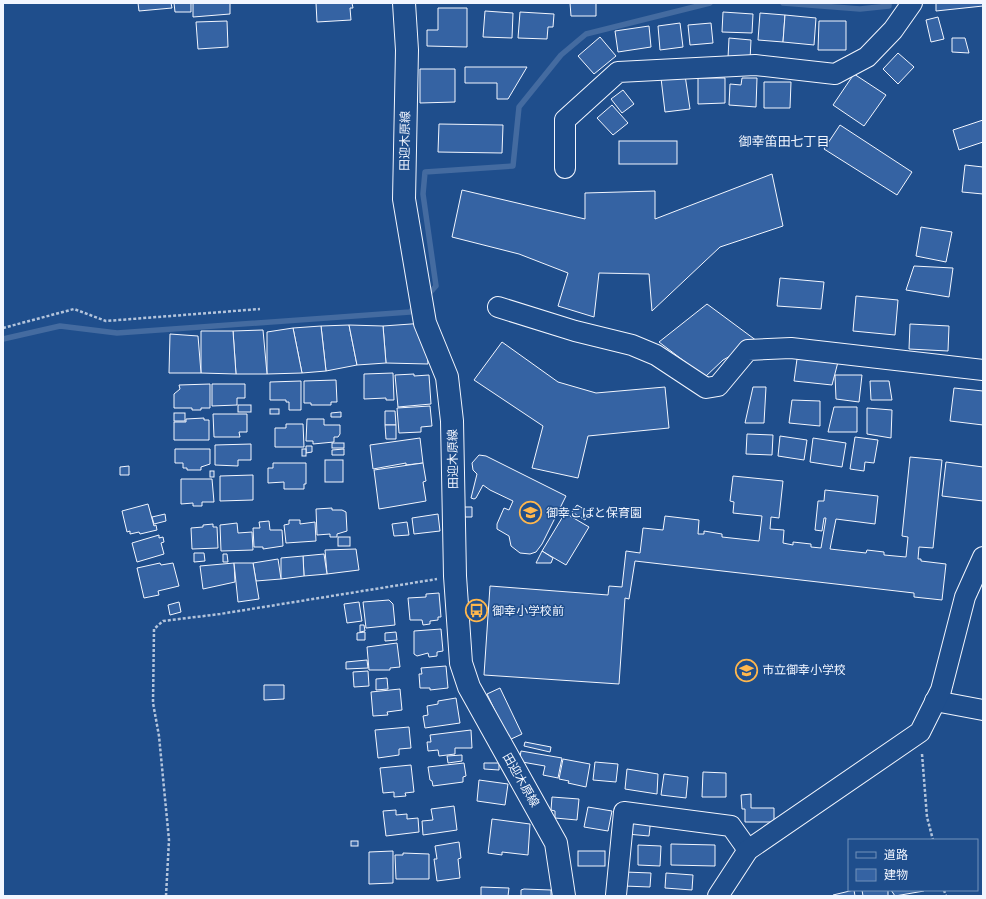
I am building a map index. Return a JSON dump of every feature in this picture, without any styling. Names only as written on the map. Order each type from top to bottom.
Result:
[{"type":"main road","name":"田迎木原線","points":[[404,3],[407,50],[404,199],[425,323],[446,377],[452,421],[456,576],[461,663],[469,687],[556,843],[564,896]]},
{"type":"street","points":[[565,168],[565,120],[618,72],[755,65],[835,74],[867,57],[893,30],[912,3]]},
{"type":"street","points":[[498,307],[575,331],[632,345],[656,355],[706,388],[718,386],[748,350],[790,348],[983,370]]},
{"type":"street","points":[[718,896],[748,850],[920,732],[941,690],[965,597],[983,557]]},
{"type":"street","points":[[935,701],[983,710]]},
{"type":"street","points":[[616,895],[624,812],[730,826],[748,850]]},
{"type":"path","points":[[3,328],[74,309],[106,321],[260,309]]},
{"type":"path","points":[[166,896],[169,840],[159,736],[153,703],[154,629],[162,621],[220,614],[456,576]]},
{"type":"path","points":[[920,732],[927,817],[932,839]]},
{"type":"building","points":[[138,3],[171,3],[172,8],[139,11]]},
{"type":"building","points":[[174,3],[191,3],[191,12],[175,12]]},
{"type":"building","points":[[193,3],[230,3],[230,14],[193,17]]},
{"type":"building","points":[[316,3],[352,3],[353,8],[350,8],[351,20],[317,22]]},
{"type":"building","points":[[570,3],[596,3],[596,16],[571,16]]},
{"type":"building","points":[[936,3],[983,3],[983,6],[936,11]]},
{"type":"building","points":[[438,8],[467,8],[467,47],[427,46],[427,30],[438,30]]},
{"type":"building","points":[[485,11],[513,13],[512,38],[483,37]]},
{"type":"building","points":[[520,12],[554,14],[553,27],[548,27],[547,39],[518,38]]},
{"type":"building","points":[[723,12],[753,14],[752,33],[722,32]]},
{"type":"building","points":[[760,13],[785,15],[783,42],[758,40]]},
{"type":"building","points":[[785,15],[816,18],[814,45],[783,42]]},
{"type":"building","points":[[938,17],[944,39],[931,42],[926,20]]},
{"type":"building","points":[[227,21],[228,47],[198,49],[196,22]]},
{"type":"building","points":[[819,21],[846,21],[846,50],[818,50]]},
{"type":"building","points":[[680,23],[683,47],[660,50],[658,26]]},
{"type":"building","points":[[711,23],[713,43],[690,45],[688,25]]},
{"type":"building","points":[[649,26],[651,47],[618,52],[615,31]]},
{"type":"building","points":[[600,37],[616,56],[594,74],[578,56]]},
{"type":"building","points":[[729,38],[751,40],[750,60],[728,58]]},
{"type":"building","points":[[952,38],[965,38],[969,53],[952,52]]},
{"type":"building","points":[[898,53],[914,67],[898,84],[883,69]]},
{"type":"building","points":[[465,67],[527,67],[508,99],[497,99],[497,83],[465,83]]},
{"type":"building","points":[[420,69],[455,69],[455,102],[420,103]]},
{"type":"building","points":[[854,74],[886,95],[864,126],[833,105]]},
{"type":"building","points":[[685,75],[690,109],[665,112],[661,78]]},
{"type":"building","points":[[698,78],[725,78],[725,103],[698,104]]},
{"type":"building","points":[[742,78],[757,78],[756,107],[729,105],[730,84],[741,85]]},
{"type":"building","points":[[764,82],[791,82],[790,108],[764,108]]},
{"type":"building","points":[[623,90],[634,104],[622,113],[611,99]]},
{"type":"building","points":[[612,105],[628,123],[613,135],[597,118]]},
{"type":"building","points":[[983,120],[983,142],[959,150],[953,130]]},
{"type":"building","points":[[439,124],[503,125],[502,153],[438,152]]},
{"type":"building","points":[[840,125],[912,172],[897,195],[824,149]]},
{"type":"building","points":[[619,141],[677,141],[677,164],[619,164]]},
{"type":"building","points":[[965,165],[983,167],[983,194],[962,192]]},
{"type":"building","points":[[772,174],[783,226],[720,247],[652,311],[649,274],[599,273],[594,317],[558,306],[568,273],[519,254],[452,237],[462,190],[585,219],[585,193],[655,191],[655,219]]},
{"type":"building","points":[[921,227],[952,232],[946,262],[916,256]]},
{"type":"building","points":[[914,266],[953,268],[949,297],[906,290]]},
{"type":"building","points":[[780,278],[824,282],[821,309],[777,306]]},
{"type":"building","points":[[856,296],[898,300],[895,335],[853,331]]},
{"type":"building","points":[[707,304],[757,341],[723,360],[705,377],[659,342]]},
{"type":"building","points":[[425,323],[428,364],[386,363],[383,326]]},
{"type":"building","points":[[910,324],[949,326],[948,351],[909,349]]},
{"type":"building","points":[[349,325],[357,365],[326,371],[321,326]]},
{"type":"building","points":[[349,325],[383,326],[386,363],[357,365]]},
{"type":"building","points":[[321,326],[326,371],[302,373],[293,328]]},
{"type":"building","points":[[293,328],[302,373],[267,374],[267,332]]},
{"type":"building","points":[[263,330],[267,374],[236,374],[233,331]]},
{"type":"building","points":[[201,331],[233,331],[236,374],[201,373]]},
{"type":"building","points":[[170,334],[198,336],[201,373],[169,373]]},
{"type":"building","points":[[502,342],[558,382],[596,393],[665,387],[669,428],[588,436],[578,478],[532,468],[543,426],[474,380]]},
{"type":"building","points":[[797,359],[838,362],[832,385],[794,381]]},
{"type":"building","points":[[393,373],[394,400],[386,400],[386,398],[364,399],[364,374]]},
{"type":"building","points":[[414,374],[414,376],[429,375],[431,404],[398,407],[395,375]]},
{"type":"building","points":[[835,375],[862,375],[859,402],[836,399]]},
{"type":"building","points":[[336,380],[337,402],[331,402],[331,405],[311,405],[311,403],[304,403],[304,381]]},
{"type":"building","points":[[301,381],[301,410],[289,410],[289,402],[286,402],[286,400],[270,400],[270,382]]},
{"type":"building","points":[[870,381],[889,381],[892,400],[871,400]]},
{"type":"building","points":[[210,384],[210,408],[192,410],[192,408],[174,408],[174,394],[180,389],[179,385]]},
{"type":"building","points":[[212,384],[245,384],[245,398],[237,398],[237,405],[212,406]]},
{"type":"building","points":[[753,387],[766,387],[764,423],[745,423]]},
{"type":"building","points":[[954,388],[983,391],[983,425],[950,421]]},
{"type":"building","points":[[792,400],[820,401],[820,426],[789,423]]},
{"type":"building","points":[[238,405],[251,405],[251,412],[238,412]]},
{"type":"building","points":[[430,406],[432,426],[421,427],[421,432],[399,433],[397,408]]},
{"type":"building","points":[[834,407],[857,407],[857,432],[828,432]]},
{"type":"building","points":[[867,408],[892,410],[891,438],[867,434]]},
{"type":"building","points":[[270,409],[279,409],[279,414],[270,414]]},
{"type":"building","points":[[385,411],[395,411],[396,425],[385,425]]},
{"type":"building","points":[[341,412],[341,417],[331,417],[331,413]]},
{"type":"building","points":[[174,413],[185,413],[185,421],[174,421]]},
{"type":"building","points":[[213,414],[247,414],[247,432],[239,432],[240,437],[214,437]]},
{"type":"building","points":[[204,418],[204,420],[209,420],[209,440],[174,440],[174,422],[186,422],[186,419]]},
{"type":"building","points":[[307,419],[324,419],[324,425],[340,425],[340,434],[338,437],[334,437],[334,442],[313,444],[313,441],[306,441]]},
{"type":"building","points":[[286,424],[303,424],[304,447],[275,447],[275,428],[286,428]]},
{"type":"building","points":[[385,425],[396,425],[396,439],[386,439]]},
{"type":"building","points":[[747,434],[773,435],[772,455],[746,454]]},
{"type":"building","points":[[780,436],[807,440],[804,460],[778,456]]},
{"type":"building","points":[[855,437],[878,440],[874,463],[865,462],[864,471],[850,469]]},
{"type":"building","points":[[420,438],[423,463],[406,465],[406,463],[373,469],[370,445]]},
{"type":"building","points":[[813,438],[846,443],[842,467],[810,462]]},
{"type":"building","points":[[332,443],[344,443],[344,448],[332,448]]},
{"type":"building","points":[[251,444],[251,460],[238,460],[238,466],[215,465],[215,445]]},
{"type":"building","points":[[306,446],[312,446],[312,452],[306,453]]},
{"type":"building","points":[[175,449],[210,449],[210,464],[201,467],[201,470],[187,470],[187,468],[183,468],[183,463],[175,463]]},
{"type":"building","points":[[302,449],[306,449],[306,456],[302,456]]},
{"type":"building","points":[[344,449],[344,455],[332,455],[332,450]]},
{"type":"building","points":[[479,455],[486,456],[566,496],[542,544],[536,552],[530,554],[520,553],[511,546],[509,536],[497,529],[497,524],[504,508],[509,510],[513,501],[483,485],[476,498],[471,498],[477,474],[473,470],[472,463]]},
{"type":"building","points":[[910,457],[942,460],[933,548],[919,547],[918,559],[921,559],[921,561],[946,564],[942,600],[914,597],[914,593],[635,561],[629,599],[625,598],[619,684],[484,675],[490,586],[608,595],[609,586],[622,587],[626,551],[640,553],[643,528],[663,530],[665,516],[699,520],[698,534],[704,534],[704,531],[722,534],[722,537],[759,541],[762,516],[733,513],[734,502],[730,501],[733,476],[783,481],[779,518],[771,517],[770,529],[784,530],[783,543],[793,545],[793,542],[811,544],[811,547],[821,548],[826,518],[824,518],[822,531],[815,530],[818,501],[824,501],[825,490],[878,496],[875,524],[836,519],[830,549],[866,553],[867,550],[884,552],[884,555],[906,557],[908,537],[902,536]]},
{"type":"building","points":[[325,460],[343,460],[343,482],[325,482]]},
{"type":"building","points":[[946,462],[983,467],[983,501],[942,496]]},
{"type":"building","points":[[273,463],[306,463],[306,484],[304,484],[304,489],[284,489],[284,482],[268,483],[268,468],[273,468]]},
{"type":"building","points":[[423,463],[426,481],[423,482],[426,501],[379,509],[374,470]]},
{"type":"building","points":[[129,466],[129,475],[120,475],[120,467]]},
{"type":"building","points":[[210,471],[214,471],[214,477],[210,477]]},
{"type":"building","points":[[253,475],[253,500],[220,501],[220,476]]},
{"type":"building","points":[[181,479],[212,479],[214,502],[202,502],[202,506],[193,506],[193,503],[181,504]]},
{"type":"building","points":[[148,504],[154,526],[156,525],[157,530],[140,534],[139,532],[130,534],[130,531],[127,532],[122,511]]},
{"type":"building","points":[[577,505],[589,512],[585,520],[572,512]]},
{"type":"building","points":[[464,507],[472,507],[472,517],[465,517]]},
{"type":"building","points":[[332,508],[332,510],[342,510],[346,512],[347,531],[337,534],[337,537],[330,537],[330,534],[317,535],[316,509]]},
{"type":"building","points":[[565,513],[589,527],[566,565],[542,551]]},
{"type":"building","points":[[165,514],[166,521],[154,524],[152,517]]},
{"type":"building","points":[[438,514],[440,531],[414,534],[412,518]]},
{"type":"building","points":[[289,520],[300,520],[300,524],[315,522],[316,541],[286,543],[284,525],[289,524]]},
{"type":"building","points":[[269,521],[270,530],[282,530],[283,546],[263,549],[263,547],[254,547],[253,528],[260,528],[259,522]]},
{"type":"building","points":[[407,522],[409,535],[394,536],[392,524]]},
{"type":"building","points":[[237,523],[238,533],[252,532],[253,550],[221,551],[220,525]]},
{"type":"building","points":[[213,524],[213,527],[217,527],[218,548],[192,549],[191,528]]},
{"type":"building","points":[[159,535],[159,538],[163,537],[164,542],[161,543],[164,554],[137,562],[132,543]]},
{"type":"building","points":[[338,537],[350,537],[350,546],[338,546]]},
{"type":"building","points":[[356,549],[359,570],[327,574],[325,550]]},
{"type":"building","points":[[542,551],[553,558],[551,563],[536,563]]},
{"type":"building","points":[[194,553],[204,553],[205,561],[194,562]]},
{"type":"building","points":[[223,554],[227,554],[228,562],[223,562]]},
{"type":"building","points":[[324,554],[327,574],[304,576],[303,556]]},
{"type":"building","points":[[303,556],[304,576],[281,579],[281,558]]},
{"type":"building","points":[[278,559],[281,579],[256,581],[253,563]]},
{"type":"building","points":[[160,563],[161,565],[173,563],[179,586],[158,591],[159,595],[144,598],[137,568]]},
{"type":"building","points":[[234,563],[235,582],[203,589],[200,566]]},
{"type":"building","points":[[234,563],[253,563],[259,599],[238,602]]},
{"type":"building","points":[[439,593],[441,617],[438,617],[438,620],[430,621],[430,624],[423,625],[422,620],[410,620],[408,598],[426,597],[426,594]]},
{"type":"building","points":[[389,600],[393,604],[395,625],[366,628],[363,602]]},
{"type":"building","points":[[179,602],[181,612],[170,615],[168,605]]},
{"type":"building","points":[[359,602],[362,621],[347,623],[344,604]]},
{"type":"building","points":[[360,625],[364,625],[365,631],[360,632]]},
{"type":"building","points":[[441,629],[443,651],[437,652],[437,656],[429,657],[428,653],[417,656],[414,654],[414,631]]},
{"type":"building","points":[[365,632],[365,640],[357,640],[357,633]]},
{"type":"building","points":[[396,632],[397,640],[385,641],[385,633]]},
{"type":"building","points":[[397,643],[400,667],[390,668],[390,670],[369,670],[367,647]]},
{"type":"building","points":[[367,660],[368,668],[346,669],[346,662]]},
{"type":"building","points":[[446,666],[448,688],[430,690],[430,688],[420,688],[419,674],[422,674],[421,668]]},
{"type":"building","points":[[368,671],[369,686],[354,687],[353,672]]},
{"type":"building","points":[[387,678],[388,689],[376,690],[376,679]]},
{"type":"building","points":[[264,685],[284,685],[284,699],[264,700]]},
{"type":"building","points":[[500,688],[522,734],[509,740],[487,694]]},
{"type":"building","points":[[400,689],[402,710],[387,712],[388,715],[373,716],[371,692]]},
{"type":"building","points":[[456,698],[460,723],[425,728],[423,716],[428,715],[427,706],[438,704],[438,701]]},
{"type":"building","points":[[409,727],[411,748],[399,749],[399,755],[378,758],[375,730]]},
{"type":"building","points":[[471,730],[472,748],[455,748],[455,754],[439,756],[438,750],[428,751],[427,742],[431,742],[430,735]]},
{"type":"building","points":[[525,742],[551,747],[550,752],[524,746]]},
{"type":"building","points":[[521,751],[562,758],[558,778],[543,775],[545,766],[522,762],[520,757]]},
{"type":"building","points":[[462,755],[462,761],[448,763],[447,756]]},
{"type":"building","points":[[563,759],[590,764],[586,787],[568,783],[569,781],[559,779]]},
{"type":"building","points":[[595,762],[618,764],[616,782],[593,780]]},
{"type":"building","points":[[464,763],[466,776],[463,777],[463,782],[433,786],[432,781],[430,780],[428,767]]},
{"type":"building","points":[[484,763],[499,763],[499,770],[484,769]]},
{"type":"building","points":[[411,765],[414,792],[405,793],[406,796],[394,797],[394,792],[383,793],[380,768]]},
{"type":"building","points":[[627,769],[658,774],[657,794],[625,789]]},
{"type":"building","points":[[703,772],[726,773],[726,797],[702,797]]},
{"type":"building","points":[[664,774],[688,777],[686,798],[661,795]]},
{"type":"building","points":[[479,780],[508,784],[505,805],[477,801]]},
{"type":"building","points":[[751,794],[751,808],[774,808],[774,822],[745,822],[745,809],[742,809],[741,795]]},
{"type":"building","points":[[552,797],[579,799],[577,820],[555,818],[555,811],[551,810]]},
{"type":"building","points":[[454,806],[457,830],[423,835],[422,821],[433,820],[431,809]]},
{"type":"building","points":[[588,807],[612,811],[608,831],[584,827]]},
{"type":"building","points":[[396,810],[396,815],[407,814],[407,819],[418,818],[419,832],[386,836],[383,811]]},
{"type":"building","points":[[628,816],[651,818],[649,836],[627,834]]},
{"type":"building","points":[[492,819],[530,824],[528,855],[502,852],[502,855],[488,853]]},
{"type":"building","points":[[351,841],[358,841],[358,846],[351,846]]},
{"type":"building","points":[[459,842],[461,858],[458,859],[460,878],[437,881],[434,859],[437,859],[435,846]]},
{"type":"building","points":[[671,844],[715,845],[715,866],[671,865]]},
{"type":"building","points":[[638,845],[661,846],[660,866],[638,865]]},
{"type":"building","points":[[393,851],[393,883],[369,884],[369,852]]},
{"type":"building","points":[[578,851],[605,851],[605,866],[578,866]]},
{"type":"building","points":[[403,853],[429,854],[429,879],[396,879],[395,855],[403,855]]},
{"type":"building","points":[[625,872],[651,873],[650,887],[624,886]]},
{"type":"building","points":[[666,873],[693,875],[692,890],[665,888]]},
{"type":"building","points":[[481,887],[509,888],[508,896],[481,896]]},
{"type":"building","points":[[521,890],[551,890],[551,896],[521,896]]},
{"type":"building","points":[[854,891],[855,896],[833,896]]},
{"type":"building","points":[[862,891],[888,891],[888,896],[863,896]]},
{"type":"building","points":[[892,891],[924,891],[895,896]]},
{"type":"waterway","points":[[426,297],[436,286],[423,194],[425,172],[513,166],[519,107],[561,55],[586,34],[710,3]]},
{"type":"waterway","points":[[783,3],[860,9],[889,6],[889,3]]},
{"type":"waterway","points":[[3,339],[60,326],[117,333],[410,312],[417,305]]},
{"type":"place","name":"御幸こばと保育園","points":[[531,513]]},
{"type":"place","name":"御幸小学校前","points":[[476,611]]},
{"type":"place","name":"市立御幸小学校","points":[[747,670]]},
{"type":"district","name":"御幸笛田七丁目","points":[[784,141]]}]
